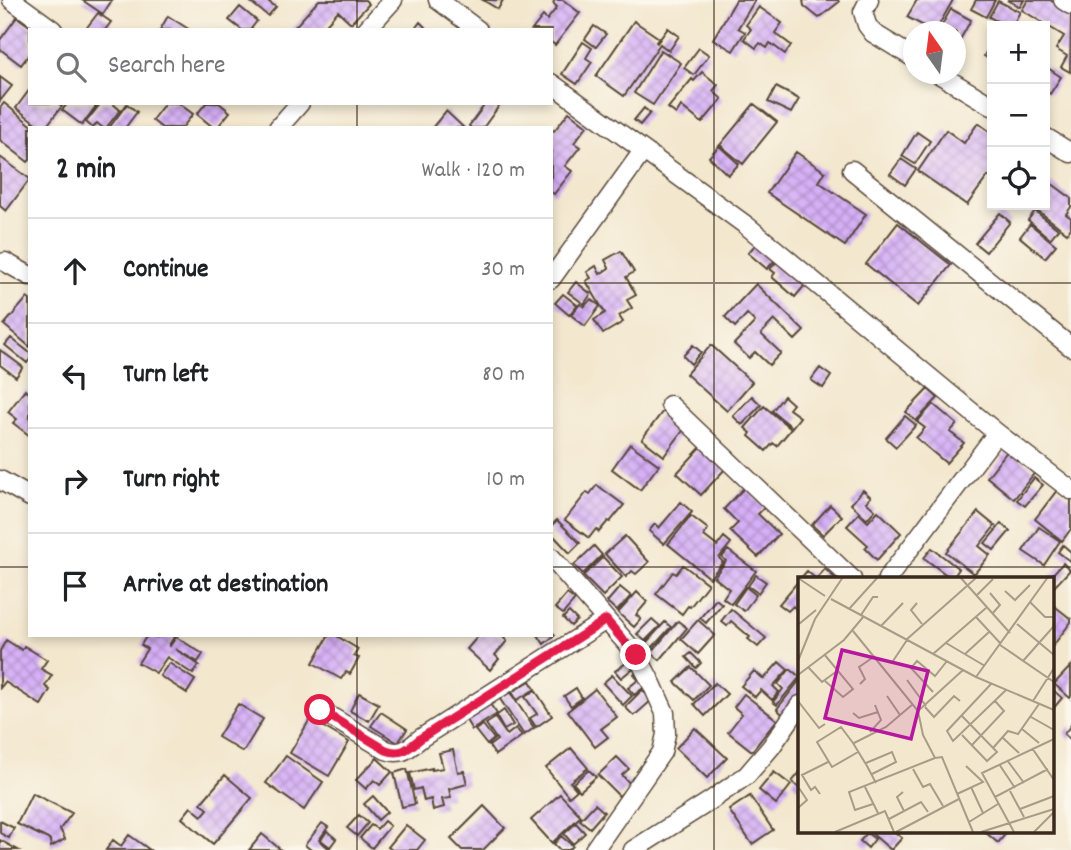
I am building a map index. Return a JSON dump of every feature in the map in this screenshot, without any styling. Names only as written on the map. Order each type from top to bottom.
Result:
[{"type":"street","points":[[12,0],[50,28]]},
{"type":"street","points":[[368,28],[393,0]]},
{"type":"street","points":[[438,0],[475,28]]},
{"type":"street","points":[[869,0],[863,12],[867,25],[873,33],[903,51]]},
{"type":"street","points":[[1063,0],[1071,5]]},
{"type":"street","points":[[553,84],[747,226],[997,433],[1071,490]]},
{"type":"street","points":[[956,84],[987,103]]},
{"type":"street","points":[[280,126],[298,105]]},
{"type":"street","points":[[1050,140],[1071,153]]},
{"type":"street","points":[[553,276],[643,151]]},
{"type":"street","points":[[852,170],[1071,347]]},
{"type":"street","points":[[2,261],[28,275]]},
{"type":"street","points":[[670,405],[850,577]]},
{"type":"street","points":[[889,577],[997,433]]},
{"type":"street","points":[[0,480],[28,496]]},
{"type":"street","points":[[553,560],[636,655],[665,713],[666,734],[662,752],[594,850]]},
{"type":"street","points":[[320,710],[386,750],[395,754],[404,752],[421,738],[606,620]]},
{"type":"street","points":[[633,850],[747,775],[772,747],[798,708]]},
{"type":"building","points":[[82,0],[112,0],[103,14]]},
{"type":"building","points":[[248,0],[266,0],[276,7],[268,16]]},
{"type":"building","points":[[319,0],[365,0],[369,4],[351,23],[338,11],[323,28],[294,28]]},
{"type":"building","points":[[483,0],[503,0],[498,9]]},
{"type":"building","points":[[555,0],[563,0],[580,13],[555,45],[553,28],[534,28],[543,16],[547,20],[557,7],[553,3]]},
{"type":"building","points":[[736,0],[755,0],[738,28],[745,32],[733,51],[713,39]]},
{"type":"building","points":[[803,0],[839,2],[819,18],[804,6]]},
{"type":"building","points":[[917,0],[953,0],[941,21],[914,21],[907,17]]},
{"type":"building","points":[[976,0],[995,0],[986,17],[971,9]]},
{"type":"building","points":[[1007,0],[1024,0],[1020,7]]},
{"type":"building","points":[[1028,0],[1050,0],[1071,13],[1070,72],[1061,67],[1067,56],[1056,49],[1064,36],[1050,27],[1050,21],[1040,21],[1022,10]]},
{"type":"building","points":[[998,1],[1020,12],[1015,21],[997,21],[989,17]]},
{"type":"building","points":[[240,7],[257,21],[252,28],[239,28],[229,20]]},
{"type":"building","points":[[759,7],[782,23],[775,33],[791,45],[785,54],[770,43],[767,48],[760,43],[756,48],[744,39],[751,29],[746,25]]},
{"type":"building","points":[[951,9],[971,20],[966,29],[966,21],[944,21]]},
{"type":"building","points":[[98,13],[111,22],[106,28],[87,28]]},
{"type":"building","points":[[168,16],[187,28],[161,28]]},
{"type":"building","points":[[17,17],[33,28],[28,28],[28,56],[21,65],[0,49],[0,40]]},
{"type":"building","points":[[634,21],[659,38],[657,43],[668,28],[679,36],[669,51],[660,44],[624,96],[596,76]]},
{"type":"building","points":[[420,22],[426,28],[416,28]]},
{"type":"building","points":[[594,26],[606,34],[596,47],[585,39]]},
{"type":"building","points":[[583,42],[592,48],[586,58],[592,62],[577,84],[562,74]]},
{"type":"building","points":[[699,48],[709,55],[694,75],[684,68]]},
{"type":"building","points":[[661,50],[681,63],[653,105],[634,93]]},
{"type":"building","points":[[1050,69],[1061,77],[1050,94]]},
{"type":"building","points":[[702,72],[718,85],[713,91],[722,99],[702,123],[681,106],[676,114],[668,108],[692,79],[694,81]]},
{"type":"building","points":[[0,77],[12,86],[0,101]]},
{"type":"building","points":[[776,87],[799,99],[791,113],[768,102]]},
{"type":"building","points":[[28,92],[28,105],[62,106],[47,126],[39,126],[16,108]]},
{"type":"building","points":[[4,103],[33,126],[28,126],[28,162],[0,140],[0,108]]},
{"type":"building","points":[[754,104],[777,122],[743,164],[720,145]]},
{"type":"building","points":[[66,105],[96,106],[82,125],[62,110]]},
{"type":"building","points":[[99,105],[114,105],[120,110],[108,126],[97,123],[91,126],[86,122]]},
{"type":"building","points":[[126,105],[137,112],[126,126],[110,126]]},
{"type":"building","points":[[163,105],[181,105],[193,114],[184,126],[160,126],[152,120]]},
{"type":"building","points":[[204,105],[221,105],[230,112],[219,126],[212,126],[197,114]]},
{"type":"building","points":[[485,105],[500,105],[484,126],[469,126]]},
{"type":"building","points":[[644,108],[650,113],[640,125],[634,120]]},
{"type":"building","points":[[446,111],[462,126],[434,126]]},
{"type":"building","points":[[569,112],[587,126],[574,143],[580,147],[565,166],[572,171],[554,194],[553,130]]},
{"type":"building","points":[[978,123],[987,129],[987,177],[967,205],[918,171],[946,130],[964,143]]},
{"type":"building","points":[[917,132],[930,141],[915,164],[902,156]]},
{"type":"building","points":[[719,146],[739,164],[728,175],[709,157]]},
{"type":"building","points":[[796,152],[825,172],[819,182],[866,214],[845,246],[767,193]]},
{"type":"building","points":[[0,157],[28,178],[28,182],[6,211],[0,206]]},
{"type":"building","points":[[901,159],[916,169],[905,185],[890,174]]},
{"type":"building","points":[[1050,184],[1071,198],[1071,207],[1066,214],[1071,218],[1071,228],[1067,233],[1037,210],[1050,210]]},
{"type":"building","points":[[1035,211],[1058,229],[1050,239],[1028,220]]},
{"type":"building","points":[[1000,213],[1010,222],[986,252],[975,243]]},
{"type":"building","points":[[898,223],[951,265],[918,306],[866,264]]},
{"type":"building","points":[[1030,224],[1056,245],[1045,258],[1020,237]]},
{"type":"building","points":[[756,244],[775,260],[767,269],[748,253]]},
{"type":"building","points":[[621,251],[634,272],[626,277],[636,295],[627,300],[632,308],[619,316],[623,322],[603,334],[594,320],[605,313],[586,281],[591,278],[587,272],[596,266],[600,274],[609,268],[605,260]]},
{"type":"building","points":[[777,261],[805,285],[795,297],[772,277],[775,273],[770,269]]},
{"type":"building","points":[[576,282],[591,294],[584,304],[568,292]]},
{"type":"building","points":[[756,284],[804,331],[795,340],[774,320],[761,334],[781,353],[769,365],[755,352],[749,358],[734,344],[755,322],[747,314],[735,327],[725,317]]},
{"type":"building","points":[[563,294],[577,305],[569,315],[555,303]]},
{"type":"building","points":[[27,298],[28,299],[28,345],[4,325]]},
{"type":"building","points":[[591,299],[600,306],[585,326],[571,315],[580,304],[584,307]]},
{"type":"building","points":[[11,338],[28,351],[27,363],[5,345]]},
{"type":"building","points":[[693,345],[701,352],[691,364],[683,356]]},
{"type":"building","points":[[711,345],[752,382],[727,411],[686,374]]},
{"type":"building","points":[[0,350],[23,367],[16,377],[0,365]]},
{"type":"building","points":[[820,368],[831,376],[823,388],[811,380]]},
{"type":"building","points":[[928,389],[938,398],[916,421],[906,412]]},
{"type":"building","points":[[25,390],[28,392],[28,434],[13,423],[17,419],[8,412]]},
{"type":"building","points":[[752,396],[761,405],[742,425],[733,416]]},
{"type":"building","points":[[784,396],[793,404],[789,409],[800,417],[792,427],[772,411]]},
{"type":"building","points":[[933,404],[957,424],[950,432],[964,443],[946,463],[916,438],[925,428],[917,422]]},
{"type":"building","points":[[764,406],[791,429],[777,446],[773,443],[766,451],[749,436],[751,433],[745,428]]},
{"type":"building","points":[[663,411],[685,428],[664,456],[642,439]]},
{"type":"building","points":[[905,416],[916,425],[896,447],[886,438]]},
{"type":"building","points":[[630,444],[659,465],[640,490],[612,469]]},
{"type":"building","points":[[702,446],[726,468],[701,495],[677,473]]},
{"type":"building","points":[[1009,449],[1036,471],[1014,499],[987,477]]},
{"type":"building","points":[[1034,478],[1043,485],[1025,506],[1017,500]]},
{"type":"building","points":[[597,485],[624,505],[610,522],[599,532],[596,529],[589,538],[565,520],[587,492],[590,494]]},
{"type":"building","points":[[745,487],[766,506],[758,514],[779,534],[758,557],[730,531],[738,523],[724,509]]},
{"type":"building","points":[[1058,489],[1071,499],[1071,529],[1062,541],[1035,519]]},
{"type":"building","points":[[863,490],[871,497],[866,502],[875,510],[867,519],[851,504]]},
{"type":"building","points":[[681,502],[692,512],[664,544],[649,531],[655,524],[659,528]]},
{"type":"building","points":[[830,505],[842,516],[823,535],[812,525]]},
{"type":"building","points":[[878,511],[901,533],[877,560],[865,548],[868,545],[847,526],[859,513],[868,522]]},
{"type":"building","points":[[978,512],[995,526],[979,546],[990,555],[974,574],[946,552]]},
{"type":"building","points":[[691,516],[708,529],[704,536],[717,546],[724,537],[731,543],[719,558],[723,562],[710,578],[668,544]]},
{"type":"building","points":[[557,520],[580,543],[570,553],[553,535],[553,524]]},
{"type":"building","points":[[1001,524],[1010,531],[994,550],[985,543]]},
{"type":"building","points":[[1039,527],[1060,541],[1044,565],[1023,551]]},
{"type":"building","points":[[625,536],[649,562],[636,574],[632,571],[626,577],[605,554]]},
{"type":"building","points":[[1063,545],[1071,552],[1071,562],[1058,552]]},
{"type":"building","points":[[594,546],[602,555],[583,574],[574,565]]},
{"type":"building","points":[[932,548],[959,569],[953,577],[949,577],[924,558]]},
{"type":"building","points":[[728,550],[756,571],[731,604],[723,598],[729,589],[714,577],[726,561],[722,557]]},
{"type":"building","points":[[603,557],[622,577],[603,596],[583,576]]},
{"type":"building","points":[[1063,563],[1070,570],[1054,587],[1054,577],[1050,577]]},
{"type":"building","points":[[683,565],[708,584],[682,614],[656,594],[673,572],[676,574]]},
{"type":"building","points":[[825,569],[834,577],[818,577]]},
{"type":"building","points":[[807,571],[814,577],[802,577]]},
{"type":"building","points":[[756,575],[766,582],[758,593],[748,586]]},
{"type":"building","points":[[798,581],[798,610],[793,606],[788,611],[779,604]]},
{"type":"building","points":[[620,587],[631,596],[617,611],[607,602]]},
{"type":"building","points":[[746,587],[756,595],[744,611],[734,604]]},
{"type":"building","points":[[637,592],[647,602],[636,615],[641,619],[634,627],[618,613]]},
{"type":"building","points":[[567,594],[575,600],[563,614],[555,608]]},
{"type":"building","points":[[716,599],[722,604],[706,623],[700,618]]},
{"type":"building","points":[[1054,606],[1071,619],[1054,644]]},
{"type":"building","points":[[731,609],[766,638],[758,647],[731,621],[727,626],[721,621]]},
{"type":"building","points":[[569,612],[577,620],[571,626],[563,618]]},
{"type":"building","points":[[652,619],[660,626],[645,641],[637,634]]},
{"type":"building","points":[[698,620],[715,635],[698,654],[681,639]]},
{"type":"building","points":[[678,621],[687,628],[660,660],[651,653]]},
{"type":"building","points":[[665,622],[671,627],[652,648],[646,643]]},
{"type":"building","points":[[146,637],[174,637],[170,646],[176,637],[203,654],[198,662],[175,649],[199,665],[193,674],[167,657],[156,673],[138,663],[147,649],[141,645]]},
{"type":"building","points":[[328,637],[338,637],[358,649],[354,656],[359,658],[350,674],[346,672],[341,679],[313,663]]},
{"type":"building","points":[[477,637],[503,637],[507,641],[495,655],[499,659],[490,670],[467,649]]},
{"type":"building","points":[[539,637],[553,637],[544,644]]},
{"type":"building","points":[[6,640],[22,650],[24,646],[47,660],[41,669],[52,675],[45,686],[50,690],[41,705],[5,682],[0,688],[0,651]]},
{"type":"building","points":[[691,653],[701,663],[696,668],[686,657]]},
{"type":"building","points":[[633,658],[638,664],[621,678],[615,671]]},
{"type":"building","points":[[779,662],[788,670],[773,686],[779,692],[772,700],[761,690],[755,697],[741,686],[754,671],[764,679]]},
{"type":"building","points":[[169,663],[195,680],[187,693],[160,676]]},
{"type":"building","points":[[1071,666],[1071,696],[1070,698],[1054,684]]},
{"type":"building","points":[[691,667],[709,685],[694,700],[675,682]]},
{"type":"building","points":[[640,669],[651,682],[634,695],[628,688],[638,680],[634,674]]},
{"type":"building","points":[[790,669],[798,675],[798,679],[777,705],[773,702],[783,689],[778,684]]},
{"type":"building","points":[[612,675],[632,696],[623,705],[603,683]]},
{"type":"building","points":[[530,681],[535,689],[517,700],[512,692]]},
{"type":"building","points":[[715,683],[727,694],[705,716],[694,704]]},
{"type":"building","points":[[798,683],[798,696],[783,715],[777,709]]},
{"type":"building","points":[[576,688],[582,698],[571,706],[564,696]]},
{"type":"building","points":[[595,689],[617,717],[601,729],[608,737],[595,747],[568,711]]},
{"type":"building","points":[[535,690],[552,716],[536,727],[530,718],[537,714],[525,697]]},
{"type":"building","points":[[642,690],[652,700],[634,716],[625,707]]},
{"type":"building","points":[[1054,691],[1062,698],[1054,708]]},
{"type":"building","points":[[510,692],[534,728],[524,735],[500,699]]},
{"type":"building","points":[[359,693],[379,704],[369,721],[350,711]]},
{"type":"building","points":[[744,694],[777,720],[752,751],[728,732],[742,714],[734,707]]},
{"type":"building","points":[[238,704],[263,719],[243,752],[218,737]]},
{"type":"building","points":[[490,704],[497,714],[472,730],[466,720]]},
{"type":"building","points":[[504,710],[513,725],[504,730],[496,716]]},
{"type":"building","points":[[381,712],[407,729],[398,743],[371,726]]},
{"type":"building","points":[[495,718],[507,735],[516,728],[522,736],[495,755],[489,746],[497,740],[486,724]]},
{"type":"building","points":[[310,719],[349,742],[329,776],[290,753]]},
{"type":"building","points":[[483,725],[494,739],[487,745],[475,730]]},
{"type":"building","points":[[1071,725],[1071,740],[1064,734]]},
{"type":"building","points":[[695,728],[727,758],[707,778],[676,748]]},
{"type":"building","points":[[571,748],[588,768],[570,782],[577,790],[569,797],[546,768]]},
{"type":"building","points":[[453,750],[458,772],[464,771],[467,784],[449,789],[451,798],[442,799],[444,807],[433,810],[431,799],[424,801],[421,788],[414,790],[410,773],[443,768],[439,753]]},
{"type":"building","points":[[286,756],[323,782],[304,810],[266,783]]},
{"type":"building","points":[[617,757],[629,769],[622,775],[631,785],[619,796],[598,775]]},
{"type":"building","points":[[377,758],[392,772],[380,785],[374,780],[366,789],[356,780]]},
{"type":"building","points":[[407,769],[415,804],[402,807],[394,773]]},
{"type":"building","points":[[589,770],[596,777],[580,791],[573,783]]},
{"type":"building","points":[[774,772],[791,785],[776,804],[759,790]]},
{"type":"building","points":[[798,774],[798,787],[792,782]]},
{"type":"building","points":[[225,775],[252,798],[213,844],[182,818],[191,807],[202,816],[208,809],[201,803]]},
{"type":"building","points":[[32,793],[72,813],[60,829],[65,839],[51,847],[50,840],[17,824]]},
{"type":"building","points":[[560,794],[581,816],[552,843],[531,820]]},
{"type":"building","points":[[373,796],[387,812],[378,820],[364,804]]},
{"type":"building","points":[[750,796],[773,830],[752,844],[729,810]]},
{"type":"building","points":[[595,804],[604,812],[590,828],[580,820]]},
{"type":"building","points":[[484,806],[505,828],[483,850],[462,850],[451,839]]},
{"type":"building","points":[[359,815],[368,823],[357,836],[347,828]]},
{"type":"building","points":[[0,821],[14,828],[9,838],[0,833]]},
{"type":"building","points":[[384,821],[390,826],[372,848],[360,838],[371,825],[377,829]]},
{"type":"building","points":[[322,823],[328,827],[319,840],[331,850],[311,850],[305,845]]},
{"type":"building","points":[[576,823],[585,833],[573,844],[564,834]]},
{"type":"building","points":[[406,825],[425,840],[417,850],[392,850],[388,847]]},
{"type":"building","points":[[327,831],[336,839],[330,847],[321,840]]},
{"type":"building","points":[[870,832],[894,832],[902,838],[891,850]]},
{"type":"building","points":[[985,832],[1007,832],[998,843]]},
{"type":"building","points":[[867,833],[875,839],[868,848],[860,841]]},
{"type":"building","points":[[262,834],[281,850],[249,850]]},
{"type":"building","points":[[129,835],[150,850],[106,850],[113,840],[121,846]]},
{"type":"building","points":[[561,836],[573,846],[569,850],[560,850],[554,844]]},
{"type":"building","points":[[0,840],[18,850],[0,850]]},
{"type":"route","points":[[320,710],[395,754],[404,752],[421,738],[606,620],[636,655]]}]
